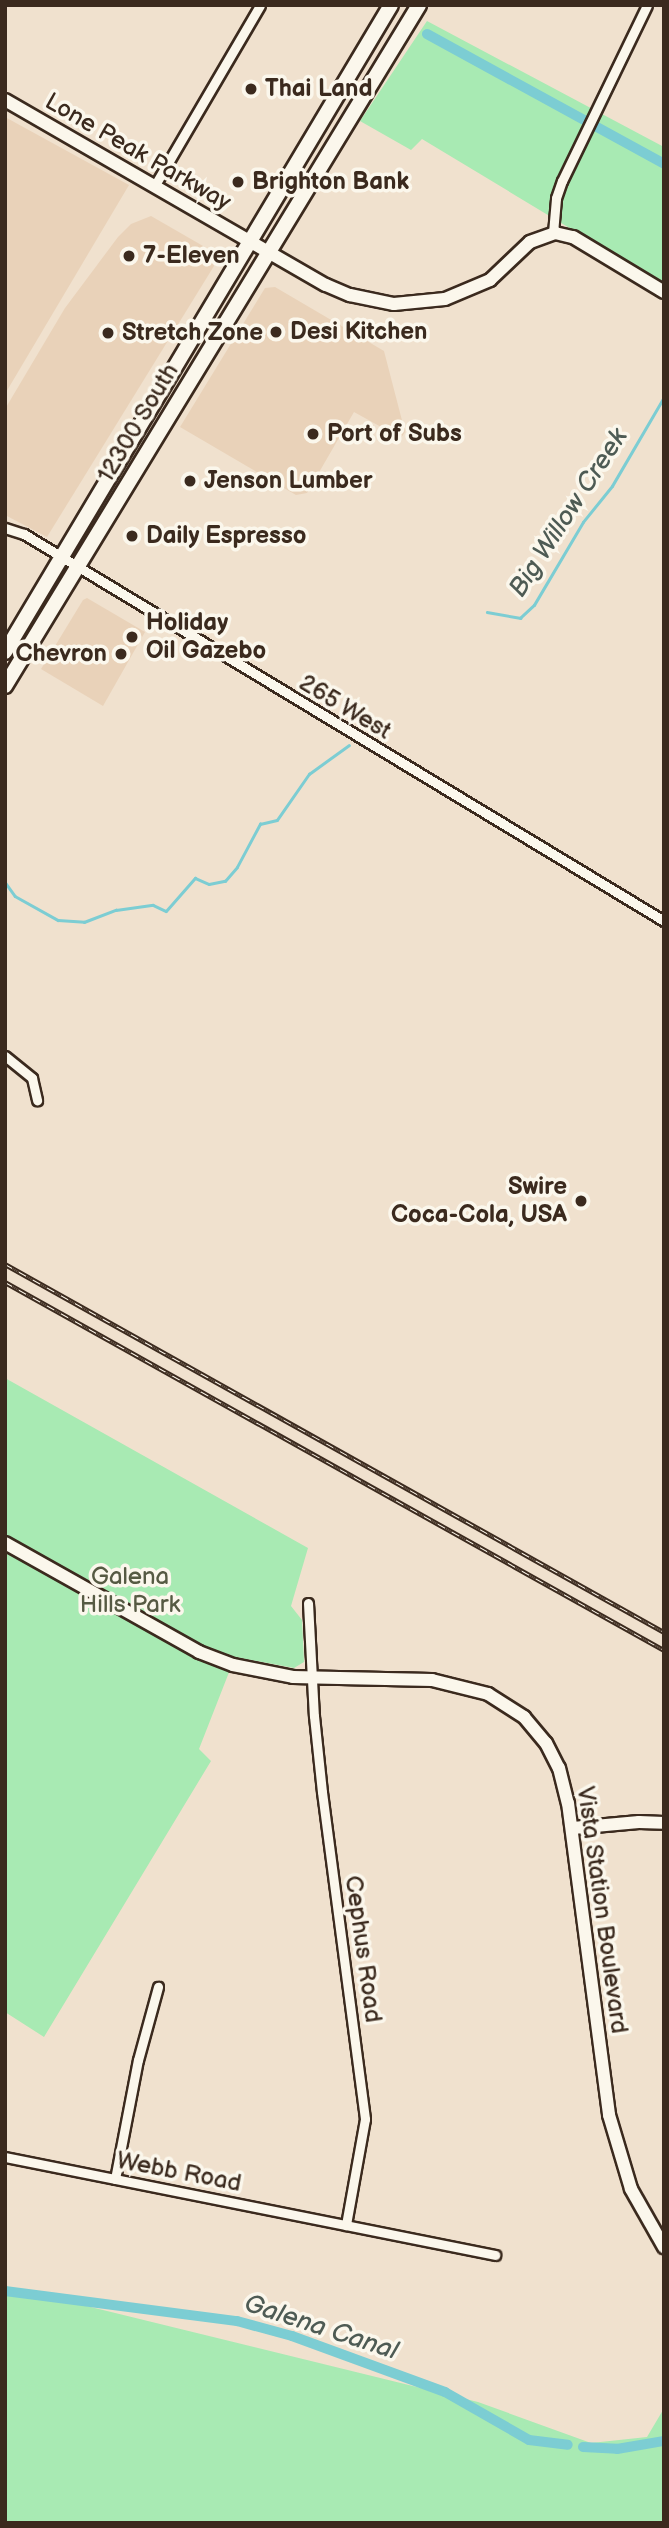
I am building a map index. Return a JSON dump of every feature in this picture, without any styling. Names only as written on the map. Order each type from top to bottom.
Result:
[{"type":"main road","name":"12300 South","points":[[5,652],[391,5]]},
{"type":"main road","name":"12300 South","points":[[5,686],[419,5]]},
{"type":"street","points":[[155,185],[260,5]]},
{"type":"street","points":[[647,5],[562,181],[556,198],[553,233],[573,237],[664,292]]},
{"type":"street","name":"Lone Peak Parkway","points":[[5,100],[344,293],[383,303],[420,303],[445,299],[479,286],[510,264],[536,238],[553,233]]},
{"type":"street","name":"265 West","points":[[5,528],[24,534],[78,566],[664,920]]},
{"type":"street","points":[[5,1056],[18,1063],[32,1078],[37,1100]]},
{"type":"street","name":"Vista Station Boulevard","points":[[5,1543],[199,1652],[233,1665],[293,1677],[432,1681],[465,1687],[505,1704],[524,1717],[546,1743],[559,1768],[573,1828],[609,2115],[631,2189],[664,2247]]},
{"type":"street","name":"Cephus Road","points":[[308,1603],[322,1792],[366,2119],[346,2225]]},
{"type":"street","points":[[573,1828],[664,1823]]},
{"type":"street","points":[[115,2179],[138,2060],[158,1987]]},
{"type":"street","name":"Webb Road","points":[[5,2157],[495,2255]]},
{"type":"shaded area","points":[[5,117],[129,185],[5,394]]},
{"type":"shaded area","points":[[151,216],[210,250],[214,266],[47,537],[5,515],[5,409],[65,308],[118,237],[131,224]]},
{"type":"shaded area","points":[[275,287],[384,351],[405,432],[401,438],[354,412],[307,493],[296,495],[180,427],[265,288]]},
{"type":"shaded area","points":[[87,598],[145,632],[103,706],[41,669],[83,600]]},
{"type":"green space","points":[[427,21],[664,147],[664,285],[422,139],[411,150],[360,121]]},
{"type":"green space","name":"Galena Hills Park","points":[[5,1378],[308,1548],[291,1606],[302,1620],[304,1662],[294,1668],[235,1657],[199,1749],[211,1761],[44,2037],[5,2012]]},
{"type":"green space","points":[[5,2286],[478,2402],[591,2443],[647,2437],[663,2410],[664,2523],[5,2523]]},
{"type":"waterway","points":[[427,34],[664,164]]},
{"type":"waterway","name":"Big Willow Creek","points":[[487,612],[520,618],[534,605],[583,522],[612,486],[664,397]]},
{"type":"waterway","name":"Big Willow Creek","points":[[5,882],[15,896],[58,920],[84,922],[116,910],[153,905],[166,911],[195,878],[209,884],[225,881],[237,867],[260,824],[277,820],[309,774],[349,745]]},
{"type":"waterway","name":"Galena Canal","points":[[5,2291],[237,2321],[292,2336],[445,2392],[529,2440],[568,2445]]},
{"type":"waterway","name":"Galena Canal","points":[[583,2447],[617,2449],[664,2441]]},
{"type":"railway","points":[[5,1264],[664,1632]]},
{"type":"railway","points":[[5,1282],[664,1650]]},
{"type":"place","name":"Thai Land","points":[[251,89]]},
{"type":"place","name":"Brighton Bank","points":[[238,182]]},
{"type":"place","name":"7-Eleven","points":[[129,256]]},
{"type":"place","name":"Desi Kitchen","points":[[276,332]]},
{"type":"place","name":"Stretch Zone","points":[[108,333]]},
{"type":"place","name":"Port of Subs","points":[[313,434]]},
{"type":"place","name":"Jenson Lumber","points":[[190,481]]},
{"type":"place","name":"Daily Espresso","points":[[132,536]]},
{"type":"place","name":"Holiday Oil Gazebo","points":[[132,637]]},
{"type":"place","name":"Chevron","points":[[121,654]]},
{"type":"place","name":"Swire Coca-Cola, USA","points":[[581,1201]]}]
